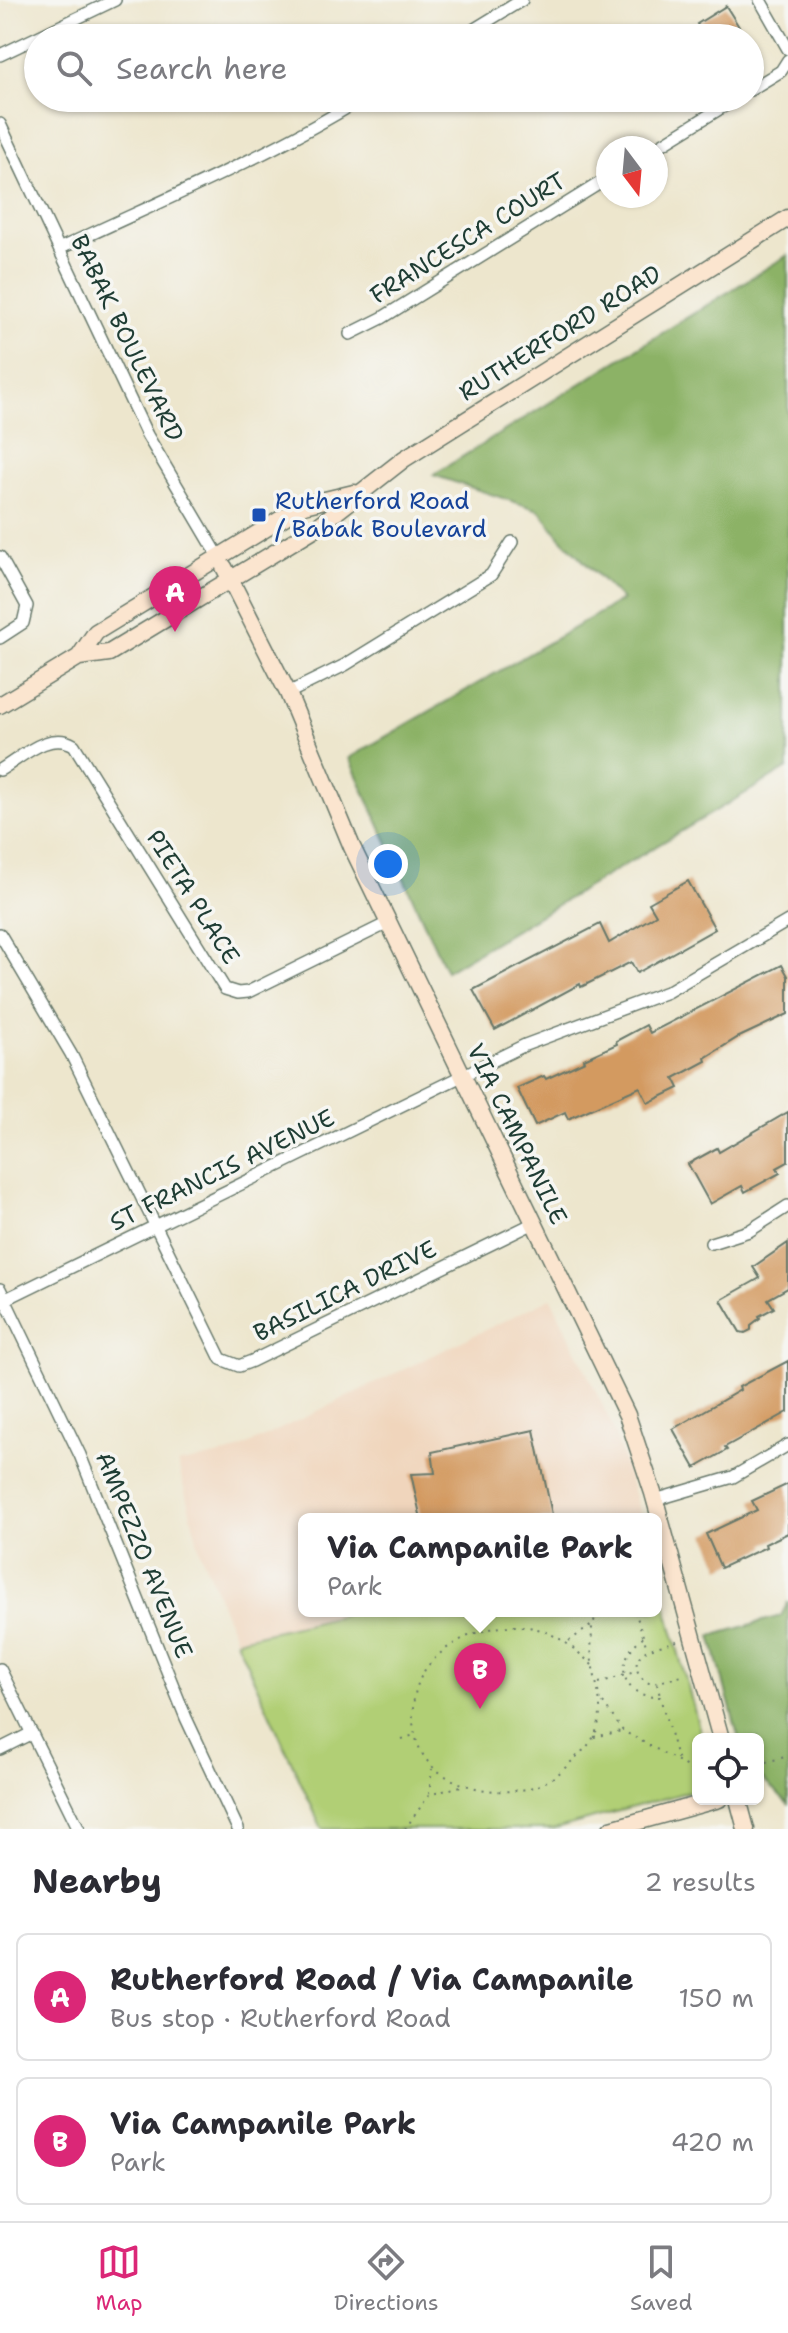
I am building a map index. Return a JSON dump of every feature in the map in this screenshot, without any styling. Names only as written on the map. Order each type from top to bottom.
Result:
[{"type":"street","points":[[65,24],[115,0]]},
{"type":"street","points":[[483,24],[522,0]]},
{"type":"street","points":[[760,0],[788,49]]},
{"type":"street","points":[[0,55],[24,44]]},
{"type":"street","points":[[764,81],[781,71],[788,60]]},
{"type":"street","points":[[59,249],[279,145],[338,112]]},
{"type":"street","points":[[668,141],[714,112]]},
{"type":"street","name":"BABAK BOULEVARD","points":[[0,124],[147,435],[225,568]]},
{"type":"street","name":"FRANCESCA COURT","points":[[350,334],[382,318],[596,185]]},
{"type":"street","name":"RUTHERFORD ROAD","points":[[79,657],[96,632],[225,568],[317,527],[404,459],[788,218]]},
{"type":"street","name":"RUTHERFORD ROAD","points":[[0,705],[79,657],[109,653],[225,568],[304,505],[360,492]]},
{"type":"street","points":[[288,693],[345,665],[491,575],[512,542]]},
{"type":"street","points":[[0,557],[27,606],[23,623],[0,638]]},
{"type":"street","name":"VIA CAMPANILE","points":[[225,568],[288,693],[340,819],[388,923],[627,1415],[659,1513]]},
{"type":"street","name":"PIETA PLACE","points":[[0,770],[49,740],[66,740],[74,745],[225,989],[248,992],[388,923]]},
{"type":"street","name":"ST FRANCIS AVENUE","points":[[2,1296],[154,1227],[543,1037],[667,992],[788,921]]},
{"type":"street","points":[[0,934],[71,1054],[154,1227]]},
{"type":"street","points":[[711,1243],[749,1231],[788,1206]]},
{"type":"street","name":"BASILICA DRIVE","points":[[154,1227],[221,1359],[239,1366],[534,1223]]},
{"type":"street","name":"AMPEZZO AVENUE","points":[[2,1296],[80,1455],[186,1718],[238,1829]]},
{"type":"street","points":[[655,1500],[733,1477],[788,1445]]},
{"type":"street","name":"VIA CAMPANILE","points":[[662,1525],[719,1733]]},
{"type":"street","points":[[0,1669],[79,1829]]},
{"type":"street","points":[[0,1749],[32,1733]]},
{"type":"street","points":[[611,1829],[697,1805]]},
{"type":"street","points":[[740,1805],[746,1829]]},
{"type":"path","points":[[596,1617],[592,1625],[592,1665],[602,1702],[623,1731],[692,1771]]},
{"type":"path","points":[[637,1617],[647,1650]]},
{"type":"path","points":[[463,1786],[432,1767],[415,1735],[413,1708],[420,1679],[436,1658],[480,1631],[515,1625],[568,1641],[592,1665]]},
{"type":"path","points":[[568,1641],[592,1625]]},
{"type":"path","points":[[643,1637],[631,1646],[625,1657],[625,1675],[636,1691],[660,1697]]},
{"type":"path","points":[[677,1641],[647,1650],[636,1663],[636,1671],[646,1683],[657,1684],[686,1675]]},
{"type":"path","points":[[598,1683],[636,1671]]},
{"type":"path","points":[[657,1684],[678,1761]]},
{"type":"path","points":[[429,1795],[463,1786],[506,1791],[534,1787],[549,1781],[594,1737],[602,1702]]},
{"type":"path","points":[[594,1737],[623,1731]]},
{"type":"path","points":[[402,1739],[415,1735]]},
{"type":"path","points":[[764,1762],[785,1757],[788,1760]]},
{"type":"path","points":[[405,1829],[429,1795],[432,1767]]},
{"type":"shaded area","points":[[551,1298],[612,1425],[640,1513],[298,1513],[298,1617],[334,1617],[236,1640],[200,1551],[178,1464],[231,1453]]},
{"type":"green space","points":[[788,255],[788,768],[446,971],[349,758],[622,600],[561,538],[539,510],[433,475]]},
{"type":"green space","points":[[662,1592],[700,1733],[692,1733],[692,1791],[555,1829],[322,1829],[236,1640],[334,1617],[662,1617]]},
{"type":"green space","points":[[788,1602],[788,1804],[764,1781],[764,1733],[737,1733],[711,1636],[781,1616]]},
{"type":"building","points":[[726,6],[737,24],[697,24]]},
{"type":"building","points":[[688,881],[715,929],[637,973],[631,962],[581,987],[580,984],[495,1030],[473,990],[600,924],[609,943],[656,915],[649,903]]},
{"type":"building","points":[[782,965],[788,976],[788,1014],[737,1038],[705,1058],[706,1061],[674,1078],[679,1088],[648,1103],[640,1087],[568,1119],[565,1112],[535,1126],[517,1088],[585,1061],[646,1025],[650,1033]]},
{"type":"building","points":[[788,1112],[788,1162],[777,1168],[780,1173],[745,1192],[742,1186],[710,1204],[688,1164],[717,1148],[719,1152]]},
{"type":"building","points":[[788,1243],[788,1288],[768,1299],[774,1308],[759,1316],[751,1325],[751,1330],[740,1332],[721,1300],[760,1278],[753,1267]]},
{"type":"building","points":[[788,1361],[788,1412],[725,1447],[727,1450],[695,1468],[673,1429],[740,1390],[739,1387]]},
{"type":"building","points":[[534,1430],[552,1513],[420,1513],[411,1474],[435,1473],[432,1452]]},
{"type":"building","points":[[788,1484],[788,1533],[721,1568],[706,1534],[757,1510],[752,1501]]},
{"type":"place","name":"Rutherford Road / Babak Boulevard","points":[[259,515]]},
{"type":"place","name":"Rutherford Road / Via Campanile","points":[[175,632]]},
{"type":"place","name":"Via Campanile Park","points":[[480,1709]]}]
